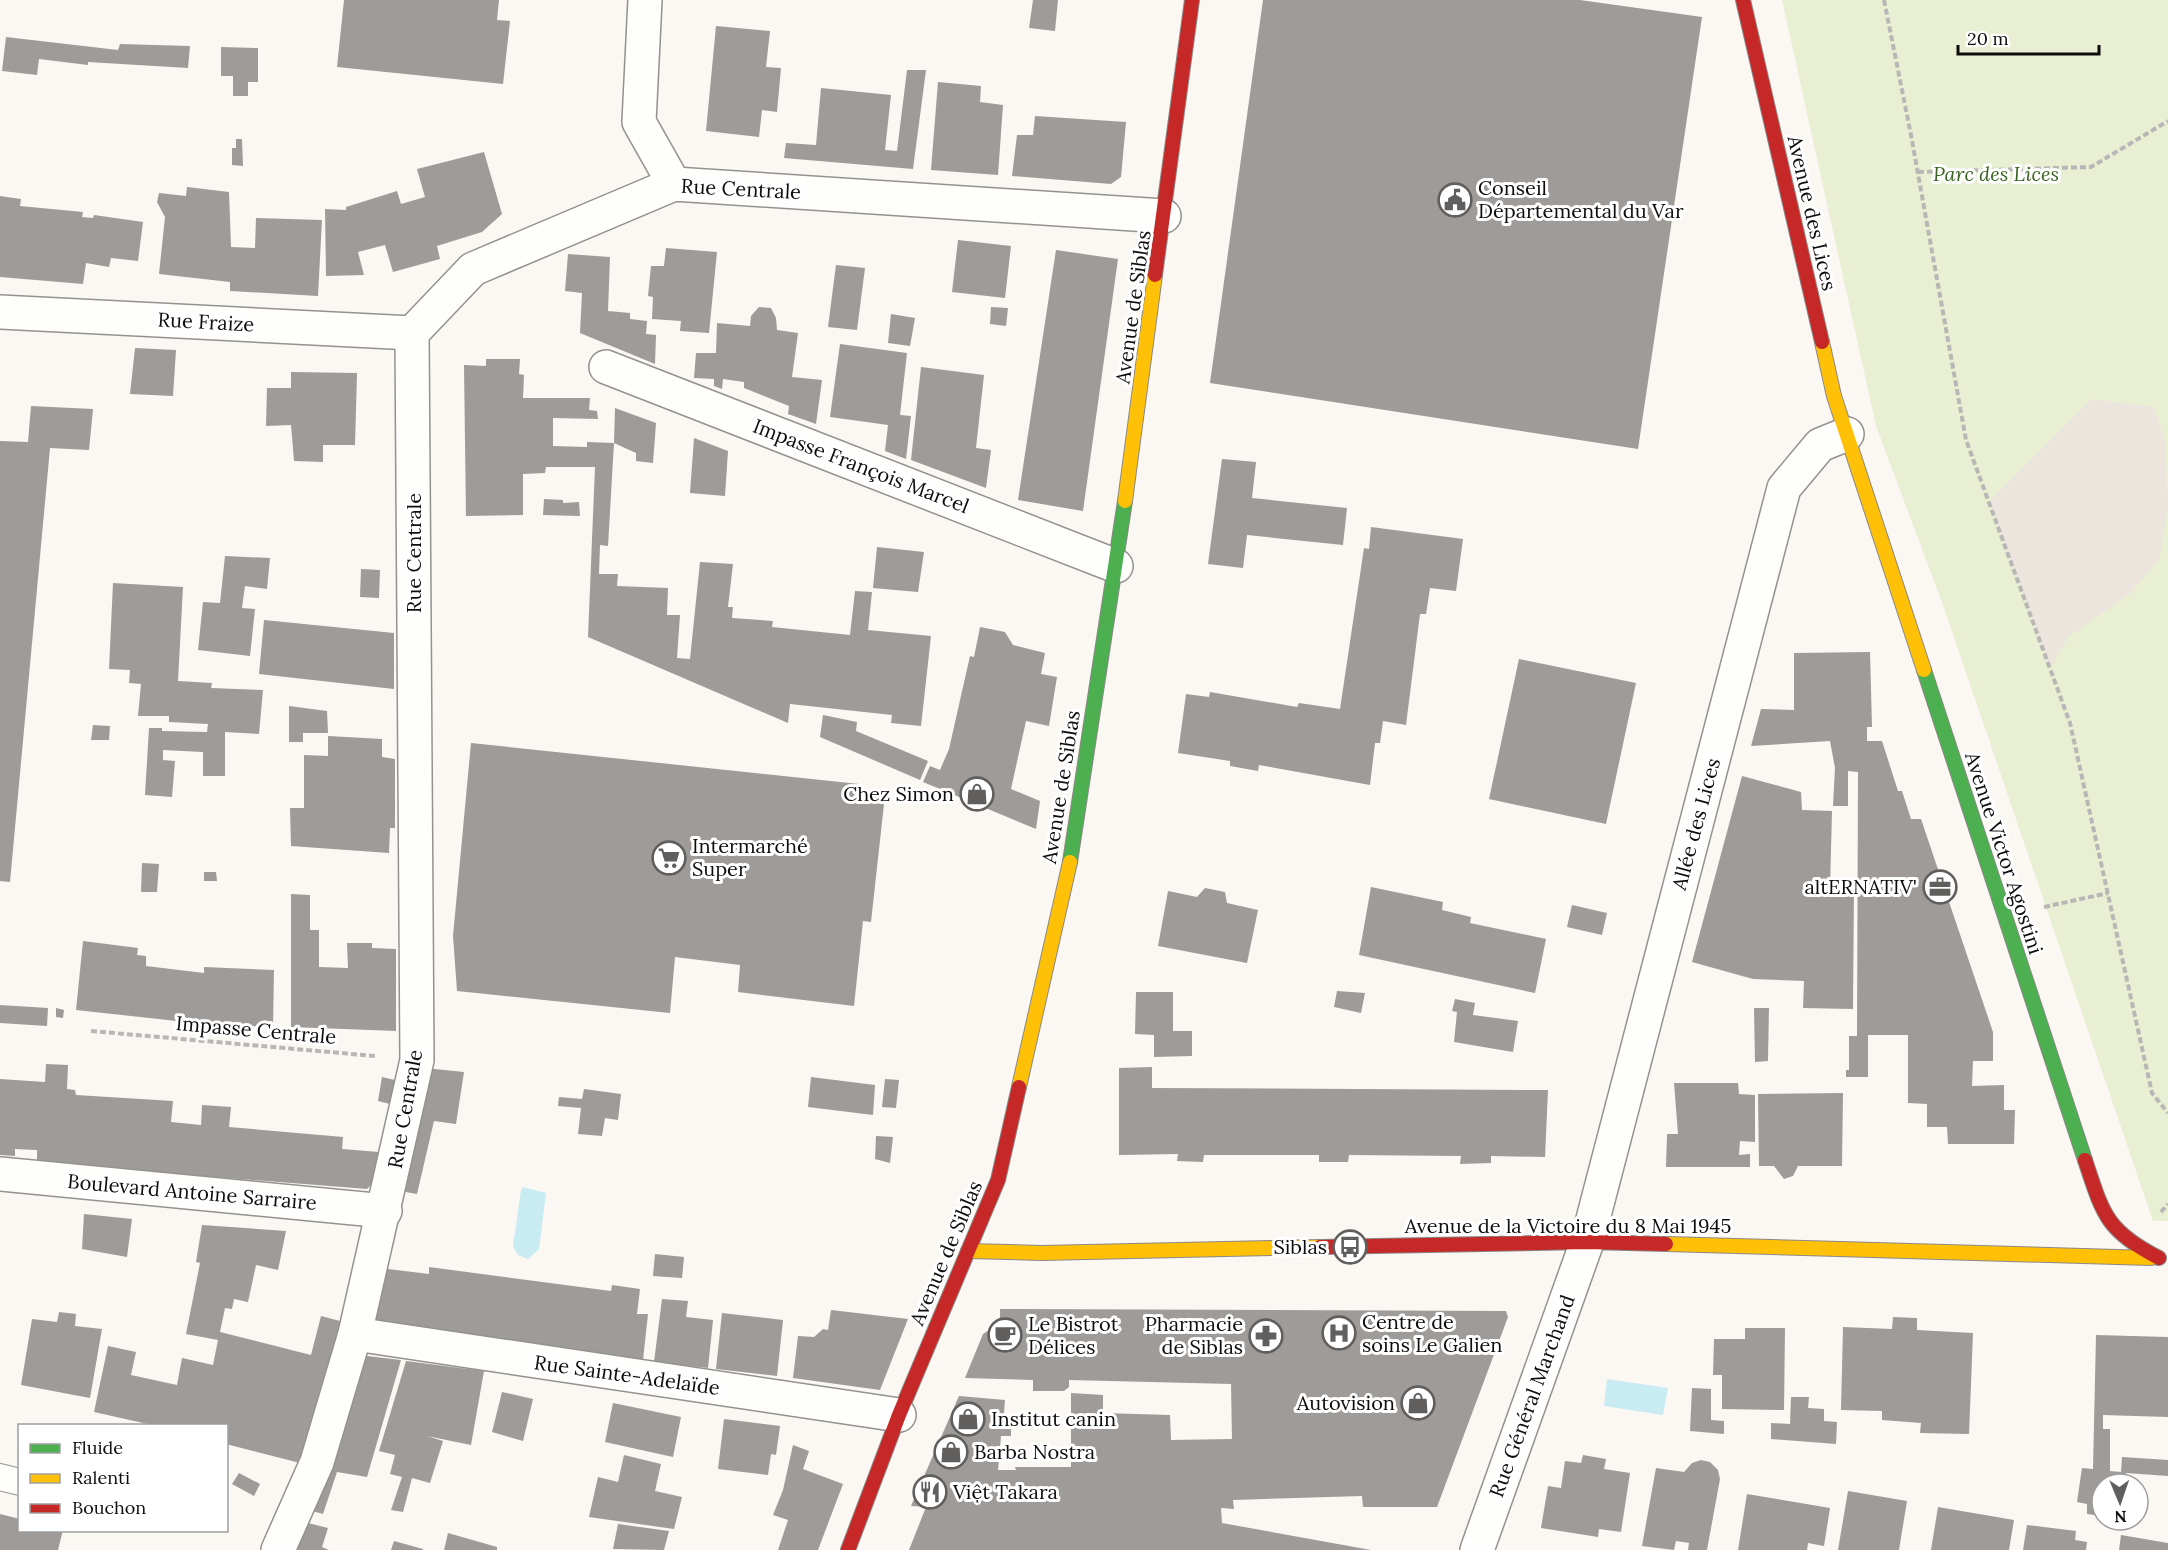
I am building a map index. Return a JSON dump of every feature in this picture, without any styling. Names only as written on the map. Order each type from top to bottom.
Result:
[{"type":"street","points":[[645,0],[639,122],[674,184]]},
{"type":"street","name":"Avenue de Siblas","points":[[848,1550],[899,1415],[998,1180],[1069,866],[1116,566],[1192,0]]},
{"type":"street","name":"Avenue des Lices","points":[[1743,0],[1834,396],[1847,434]]},
{"type":"street","name":"Rue Centrale","points":[[278,1550],[317,1462],[355,1334],[385,1211],[417,1060],[412,333],[473,269],[674,184],[1164,216]]},
{"type":"street","name":"Rue Fraize","points":[[0,312],[412,333]]},
{"type":"street","name":"Impasse François Marcel","points":[[606,367],[1116,566]]},
{"type":"street","name":"Avenue Victor Agostini","points":[[1847,434],[2103,1214],[2121,1239],[2164,1258]]},
{"type":"street","name":"Allée des Lices","points":[[1587,1242],[1784,488],[1820,445],[1847,434]]},
{"type":"street","name":"Boulevard Antoine Sarraire","points":[[0,1174],[385,1211]]},
{"type":"street","name":"Avenue de la Victoire du 8 Mai 1945","points":[[968,1251],[1041,1253],[1587,1242],[2164,1258]]},
{"type":"street","name":"Rue Général Marchand","points":[[1477,1550],[1587,1242]]},
{"type":"street","name":"Rue Sainte-Adelaïde","points":[[355,1334],[899,1415]]},
{"type":"lane","points":[[0,1477],[18,1482]]},
{"type":"path","points":[[1884,0],[1918,172],[1966,440],[2070,723],[2152,1093],[2168,1113]]},
{"type":"path","points":[[1918,172],[2091,167],[2168,121]]},
{"type":"path","points":[[2004,916],[2108,893]]},
{"type":"path","name":"Impasse Centrale","points":[[91,1031],[417,1060]]},
{"type":"green space","name":"Parc des Lices","points":[[1782,0],[2168,0],[2168,1221],[2153,1221],[1943,605],[1876,426]]},
{"type":"shaded area","points":[[2092,399],[2154,407],[2165,440],[2168,506],[2159,560],[2131,593],[2068,637],[2050,669],[1989,502]]},
{"type":"water","points":[[523,1187],[546,1193],[539,1249],[528,1259],[518,1255],[513,1246]]},
{"type":"water","points":[[1607,1379],[1668,1388],[1663,1415],[1604,1406]]},
{"type":"building","points":[[344,0],[499,0],[497,20],[510,21],[503,84],[337,67]]},
{"type":"building","points":[[1033,0],[1058,0],[1055,31],[1029,28]]},
{"type":"building","name":"Conseil Départemental du Var","points":[[1263,0],[1580,0],[1702,17],[1638,449],[1210,383]]},
{"type":"building","points":[[716,26],[770,31],[766,67],[781,68],[777,112],[762,110],[759,137],[706,131]]},
{"type":"building","points":[[6,37],[118,50],[120,44],[190,46],[188,68],[88,62],[88,65],[39,59],[37,75],[2,71]]},
{"type":"building","points":[[221,47],[258,48],[258,82],[248,82],[248,96],[233,96],[233,76],[221,76]]},
{"type":"building","points":[[907,70],[926,70],[913,169],[784,158],[786,143],[816,145],[821,88],[891,95],[885,150],[897,151]]},
{"type":"building","points":[[938,82],[981,86],[980,102],[1003,105],[998,175],[931,170]]},
{"type":"building","points":[[1035,116],[1126,122],[1121,177],[1111,184],[1012,176],[1017,135],[1033,135]]},
{"type":"building","points":[[236,139],[242,139],[243,166],[232,165],[232,148],[236,148]]},
{"type":"building","points":[[484,152],[502,214],[482,232],[437,246],[440,259],[393,272],[385,245],[358,252],[364,275],[326,276],[325,209],[346,210],[346,207],[397,191],[401,204],[425,197],[417,169]]},
{"type":"building","points":[[187,187],[229,192],[231,247],[255,248],[256,218],[322,220],[318,296],[230,291],[230,282],[159,274],[165,217],[157,202],[159,193],[186,196]]},
{"type":"building","points":[[0,196],[21,199],[20,206],[83,212],[82,217],[93,218],[94,215],[143,222],[138,261],[111,258],[109,267],[86,263],[83,284],[0,277]]},
{"type":"building","points":[[958,240],[1011,246],[1005,298],[952,292]]},
{"type":"building","points":[[666,248],[717,252],[709,333],[680,331],[681,321],[652,319],[653,297],[648,296],[651,266],[664,266]]},
{"type":"building","points":[[1056,250],[1118,259],[1083,511],[1018,500]]},
{"type":"building","points":[[568,254],[610,257],[608,311],[630,313],[630,319],[647,321],[646,334],[656,335],[655,364],[580,333],[582,293],[565,291]]},
{"type":"building","points":[[836,265],[865,268],[857,330],[828,327]]},
{"type":"building","points":[[759,307],[771,308],[776,318],[777,330],[798,333],[792,377],[822,380],[816,424],[788,414],[789,406],[744,388],[744,382],[723,379],[722,389],[714,386],[714,379],[694,378],[696,353],[716,353],[717,323],[750,326],[751,316]]},
{"type":"building","points":[[991,307],[1008,308],[1006,326],[990,324]]},
{"type":"building","points":[[891,314],[915,318],[910,346],[888,343]]},
{"type":"building","points":[[840,344],[907,353],[900,415],[911,416],[906,459],[885,451],[888,425],[830,417]]},
{"type":"building","points":[[135,348],[176,350],[173,396],[130,394]]},
{"type":"building","points":[[486,359],[520,359],[519,374],[524,375],[523,398],[590,398],[589,410],[597,411],[598,419],[553,418],[553,446],[587,447],[587,442],[614,443],[608,546],[600,545],[599,574],[618,574],[617,586],[668,588],[667,615],[680,615],[677,658],[690,659],[700,562],[733,564],[728,607],[733,607],[732,618],[773,621],[772,627],[850,635],[855,591],[872,592],[868,630],[931,636],[921,726],[891,723],[892,715],[790,704],[788,723],[588,637],[595,467],[546,467],[545,473],[523,474],[523,515],[466,516],[464,365],[486,366]]},
{"type":"building","points":[[921,367],[984,375],[976,448],[991,450],[986,488],[911,460]]},
{"type":"building","points":[[291,372],[357,373],[355,445],[323,445],[323,462],[294,461],[291,425],[266,426],[267,388],[291,388]]},
{"type":"building","points":[[31,406],[93,409],[89,450],[50,448],[10,882],[0,881],[0,441],[28,442]]},
{"type":"building","points":[[615,408],[656,423],[653,463],[636,461],[636,453],[614,443]]},
{"type":"building","points":[[694,438],[728,451],[725,496],[690,493]]},
{"type":"building","points":[[1222,459],[1256,462],[1252,498],[1347,508],[1343,545],[1247,535],[1243,568],[1208,564]]},
{"type":"building","points":[[544,499],[563,500],[563,503],[579,502],[580,516],[543,515]]},
{"type":"building","points":[[1371,527],[1463,539],[1456,591],[1430,588],[1426,614],[1420,614],[1406,725],[1383,721],[1380,743],[1375,743],[1370,785],[1259,765],[1258,771],[1230,766],[1230,761],[1178,753],[1186,694],[1209,697],[1210,692],[1297,707],[1299,703],[1340,709],[1364,548],[1369,549]]},
{"type":"building","points":[[877,547],[924,552],[918,592],[873,588]]},
{"type":"building","points":[[225,556],[270,558],[267,589],[245,586],[242,608],[255,609],[250,656],[198,650],[203,602],[220,603]]},
{"type":"building","points":[[361,569],[380,570],[379,598],[360,597]]},
{"type":"building","points":[[113,583],[183,587],[178,681],[212,683],[211,688],[263,690],[259,734],[225,732],[225,776],[203,776],[203,752],[163,750],[163,760],[175,761],[172,797],[145,795],[149,728],[162,728],[162,731],[207,732],[208,724],[169,722],[169,716],[138,716],[141,684],[129,683],[130,670],[109,669]]},
{"type":"building","points":[[264,620],[394,633],[394,689],[259,674]]},
{"type":"building","points":[[980,627],[1005,632],[1013,645],[1045,653],[1041,674],[1057,677],[1049,726],[1026,721],[1011,789],[1040,801],[1036,829],[923,782],[930,766],[940,770],[949,749],[970,656],[974,657]]},
{"type":"building","points":[[1870,652],[1872,727],[1867,727],[1867,741],[1882,741],[1898,791],[1902,791],[1911,819],[1921,819],[1993,1032],[1993,1061],[1973,1061],[1972,1086],[2004,1085],[2004,1110],[2015,1110],[2014,1144],[1948,1144],[1947,1127],[1927,1127],[1927,1104],[1908,1103],[1908,1035],[1868,1035],[1868,1077],[1846,1077],[1846,1070],[1849,1070],[1849,1036],[1857,1036],[1858,772],[1848,771],[1848,806],[1833,806],[1835,768],[1830,741],[1751,746],[1761,709],[1794,710],[1794,653]]},
{"type":"building","points":[[1519,659],[1636,683],[1606,824],[1489,799]]},
{"type":"building","points":[[289,706],[327,711],[328,733],[303,733],[303,742],[289,742]]},
{"type":"building","points":[[823,715],[857,722],[856,731],[928,761],[920,780],[820,737]]},
{"type":"building","points":[[93,725],[110,726],[109,740],[91,740]]},
{"type":"building","points":[[328,736],[382,739],[382,757],[395,759],[395,828],[390,828],[389,853],[291,846],[290,808],[304,808],[304,755],[328,756]]},
{"type":"building","name":"Intermarché Super","points":[[471,743],[859,784],[858,794],[885,795],[871,922],[863,921],[854,1006],[738,992],[740,965],[675,957],[670,1013],[457,991],[453,936]]},
{"type":"building","points":[[1742,776],[1801,792],[1802,810],[1832,811],[1830,889],[1854,888],[1853,1009],[1803,1008],[1804,981],[1753,979],[1692,962]]},
{"type":"building","points":[[142,863],[159,864],[157,892],[141,892]]},
{"type":"building","points":[[204,872],[216,872],[217,881],[204,881]]},
{"type":"building","points":[[1371,887],[1443,902],[1442,910],[1471,917],[1470,923],[1546,939],[1535,993],[1359,955]]},
{"type":"building","points":[[1205,888],[1225,892],[1227,903],[1258,910],[1247,963],[1158,946],[1168,891],[1197,897]]},
{"type":"building","points":[[291,894],[310,895],[310,930],[319,930],[319,967],[348,968],[347,943],[372,943],[372,948],[396,949],[396,1031],[291,1027]]},
{"type":"building","points":[[1572,905],[1607,913],[1602,935],[1567,927]]},
{"type":"building","points":[[83,941],[138,948],[137,955],[146,956],[146,966],[204,973],[204,967],[274,970],[273,1027],[204,1024],[76,1010]]},
{"type":"building","points":[[1337,991],[1365,993],[1361,1013],[1334,1007]]},
{"type":"building","points":[[1136,992],[1173,992],[1173,1031],[1192,1031],[1192,1056],[1154,1057],[1154,1035],[1135,1034]]},
{"type":"building","points":[[1455,999],[1475,1003],[1473,1015],[1518,1021],[1513,1052],[1454,1042],[1457,1012],[1452,1011]]},
{"type":"building","points":[[0,1005],[48,1008],[47,1026],[0,1023]]},
{"type":"building","points":[[56,1008],[64,1010],[63,1018],[56,1017]]},
{"type":"building","points":[[1754,1008],[1769,1008],[1768,1061],[1755,1062]]},
{"type":"building","points":[[46,1064],[68,1065],[67,1089],[75,1090],[76,1095],[173,1101],[171,1122],[201,1125],[202,1105],[231,1107],[229,1127],[343,1137],[342,1149],[379,1152],[373,1183],[367,1189],[37,1163],[37,1150],[15,1149],[15,1156],[0,1155],[0,1079],[45,1082]]},
{"type":"building","points":[[1152,1067],[1152,1088],[1548,1090],[1545,1157],[1491,1156],[1491,1163],[1460,1164],[1461,1156],[1349,1155],[1348,1162],[1319,1162],[1319,1155],[1204,1155],[1203,1162],[1177,1161],[1178,1154],[1119,1155],[1119,1068]]},
{"type":"building","points":[[425,1068],[464,1072],[456,1124],[434,1121],[417,1194],[400,1191]]},
{"type":"building","points":[[382,1077],[395,1080],[390,1104],[378,1101]]},
{"type":"building","points":[[811,1077],[875,1085],[873,1115],[808,1107]]},
{"type":"building","points":[[885,1079],[899,1080],[896,1108],[882,1107]]},
{"type":"building","points":[[1674,1083],[1738,1083],[1739,1094],[1755,1095],[1755,1142],[1740,1141],[1739,1155],[1750,1154],[1750,1167],[1666,1167],[1667,1134],[1678,1134]]},
{"type":"building","points":[[584,1089],[621,1094],[618,1120],[605,1118],[602,1136],[578,1134],[581,1108],[558,1106],[559,1097],[582,1099]]},
{"type":"building","points":[[1843,1093],[1842,1166],[1798,1166],[1793,1176],[1784,1179],[1774,1166],[1759,1166],[1758,1094]]},
{"type":"building","points":[[876,1136],[893,1137],[890,1163],[875,1159]]},
{"type":"building","points":[[84,1214],[132,1219],[127,1257],[82,1249]]},
{"type":"building","points":[[202,1225],[286,1231],[278,1270],[256,1265],[248,1302],[234,1299],[232,1309],[225,1308],[220,1332],[311,1355],[321,1316],[340,1321],[304,1464],[228,1445],[228,1424],[148,1424],[94,1412],[108,1346],[136,1352],[131,1375],[177,1385],[182,1358],[213,1365],[218,1340],[186,1334],[200,1263],[196,1262]]},
{"type":"building","points":[[655,1254],[684,1257],[682,1278],[653,1276]]},
{"type":"building","points":[[429,1267],[611,1291],[612,1285],[640,1289],[637,1314],[648,1314],[643,1360],[366,1323],[380,1268],[429,1274]]},
{"type":"building","points":[[662,1299],[688,1301],[686,1317],[713,1320],[708,1368],[654,1362]]},
{"type":"building","points":[[1000,1309],[1506,1311],[1508,1317],[1437,1507],[1363,1507],[1362,1496],[1233,1500],[1234,1509],[1221,1508],[1222,1523],[1371,1550],[909,1550],[926,1507],[911,1506],[959,1396],[1005,1400],[1003,1426],[1011,1426],[1011,1436],[1001,1436],[998,1470],[1016,1470],[1015,1467],[1071,1467],[1071,1393],[1103,1395],[1103,1413],[1170,1415],[1171,1440],[1232,1439],[1231,1384],[1069,1380],[1069,1387],[1064,1391],[1033,1391],[1033,1380],[965,1378],[983,1334],[1000,1323]]},
{"type":"building","points":[[831,1310],[908,1319],[880,1390],[793,1378],[798,1336],[814,1337],[823,1329],[828,1330]]},
{"type":"building","points":[[59,1312],[76,1314],[75,1326],[102,1329],[90,1398],[21,1385],[32,1319],[57,1322]]},
{"type":"building","points":[[722,1313],[783,1320],[777,1376],[716,1369]]},
{"type":"building","points":[[1893,1317],[1917,1318],[1917,1330],[1973,1333],[1969,1434],[1920,1433],[1921,1423],[1882,1420],[1882,1411],[1841,1410],[1843,1327],[1892,1329]]},
{"type":"building","points":[[1745,1328],[1785,1328],[1784,1410],[1722,1409],[1722,1375],[1713,1375],[1714,1339],[1745,1339]]},
{"type":"building","points":[[2096,1335],[2168,1337],[2168,1417],[2103,1415],[2103,1429],[2110,1429],[2110,1471],[2121,1472],[2090,1472],[2090,1514],[2087,1514],[2087,1504],[2077,1502],[2082,1468],[2093,1469]]},
{"type":"building","points":[[367,1356],[401,1360],[367,1477],[337,1472],[323,1514],[309,1510],[353,1366]]},
{"type":"building","points":[[406,1361],[484,1371],[471,1445],[427,1436],[443,1441],[430,1483],[412,1478],[403,1512],[391,1510],[402,1477],[390,1474],[395,1455],[379,1451]]},
{"type":"building","points":[[1692,1388],[1711,1389],[1711,1420],[1724,1421],[1724,1434],[1690,1431]]},
{"type":"building","points":[[502,1392],[533,1399],[523,1441],[492,1432]]},
{"type":"building","points":[[1791,1397],[1809,1397],[1808,1408],[1824,1409],[1824,1421],[1837,1422],[1836,1444],[1771,1439],[1771,1423],[1790,1424]]},
{"type":"building","points":[[613,1403],[681,1417],[673,1457],[605,1442]]},
{"type":"building","points":[[724,1419],[780,1426],[776,1455],[771,1454],[768,1475],[718,1469]]},
{"type":"building","points":[[793,1445],[809,1451],[803,1469],[843,1484],[818,1550],[778,1550],[788,1520],[773,1515],[783,1490]]},
{"type":"building","points":[[624,1455],[661,1464],[655,1491],[682,1497],[674,1529],[589,1517],[598,1477],[618,1482]]},
{"type":"building","points":[[1583,1455],[1606,1459],[1604,1469],[1630,1473],[1621,1532],[1599,1529],[1598,1537],[1541,1528],[1548,1486],[1561,1488],[1565,1461],[1581,1463]]},
{"type":"building","points":[[2122,1457],[2168,1460],[2168,1476],[2150,1475],[2150,1472],[2121,1472]]},
{"type":"building","points":[[1701,1460],[1710,1462],[1718,1470],[1720,1479],[1707,1550],[1688,1550],[1689,1543],[1676,1541],[1674,1550],[1642,1546],[1656,1468],[1684,1472],[1692,1463]]},
{"type":"building","points":[[239,1473],[260,1484],[254,1496],[232,1484]]},
{"type":"building","points":[[1848,1491],[1907,1501],[1899,1550],[1838,1550]]},
{"type":"building","points":[[1747,1494],[1830,1508],[1824,1546],[1808,1543],[1807,1550],[1738,1550]]},
{"type":"building","points":[[1938,1507],[2014,1520],[2009,1550],[1931,1550]]},
{"type":"building","points":[[0,1514],[18,1518],[18,1532],[62,1532],[58,1550],[0,1550]]},
{"type":"building","points":[[304,1522],[328,1528],[322,1547],[329,1550],[291,1550]]},
{"type":"building","points":[[618,1524],[669,1531],[664,1550],[613,1549]]},
{"type":"building","points":[[2027,1525],[2076,1531],[2075,1540],[2087,1542],[2086,1550],[2023,1550]]},
{"type":"building","points":[[448,1533],[497,1547],[497,1550],[444,1550]]},
{"type":"building","points":[[2121,1535],[2168,1543],[2168,1550],[2119,1550]]},
{"type":"building","points":[[394,1541],[423,1549],[423,1550],[391,1550]]},
{"type":"traffic: fast","points":[[1070,862],[1125,501]]},
{"type":"traffic: fast","points":[[1924,670],[2085,1160]]},
{"type":"traffic: slow","points":[[1125,501],[1155,275]]},
{"type":"traffic: slow","points":[[1822,342],[1834,396],[1924,670]]},
{"type":"traffic: slow","points":[[1019,1087],[1070,862]]},
{"type":"traffic: slow","points":[[1666,1244],[2151,1258]]},
{"type":"traffic: slow","points":[[968,1251],[1041,1253],[1320,1247]]},
{"type":"traffic: jam","points":[[1155,275],[1192,0]]},
{"type":"traffic: jam","points":[[1743,0],[1822,342]]},
{"type":"traffic: jam","points":[[848,1550],[899,1415],[998,1180],[1019,1087]]},
{"type":"traffic: jam","points":[[2085,1160],[2102,1208],[2109,1219],[2128,1239],[2159,1258]]},
{"type":"traffic: jam","points":[[1320,1247],[1587,1242],[1666,1244]]},
{"type":"place","name":"Conseil Départemental du Var","points":[[1455,200]]},
{"type":"place","name":"Chez Simon","points":[[977,794]]},
{"type":"place","name":"Intermarché Super","points":[[669,858]]},
{"type":"place","name":"altERNATIV'","points":[[1940,887]]},
{"type":"place","name":"Siblas","points":[[1350,1247]]},
{"type":"place","name":"Centre de soins Le Galien","points":[[1339,1333]]},
{"type":"place","name":"Le Bistrot Délices","points":[[1005,1335]]},
{"type":"place","name":"Pharmacie de Siblas","points":[[1266,1336]]},
{"type":"place","name":"Autovision","points":[[1418,1403]]},
{"type":"place","name":"Institut canin","points":[[968,1419]]},
{"type":"place","name":"Barba Nostra","points":[[951,1452]]},
{"type":"place","name":"Việt Takara","points":[[930,1492]]}]
